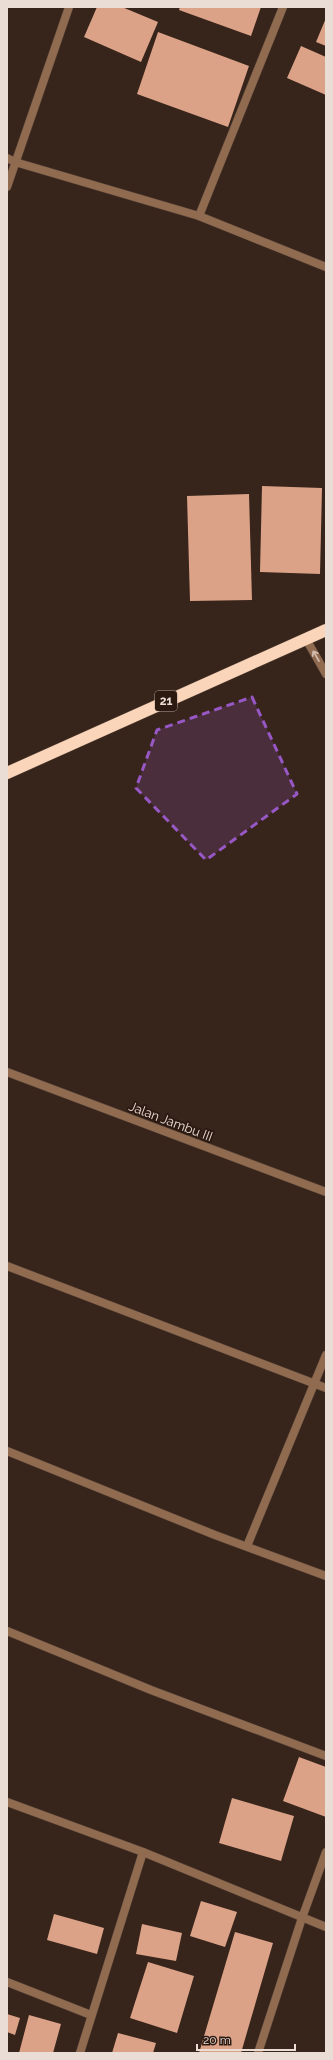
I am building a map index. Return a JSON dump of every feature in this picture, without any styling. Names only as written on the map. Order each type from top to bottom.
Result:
[{"type":"highway","name":"21","points":[[7,773],[326,630]]},
{"type":"street","points":[[7,187],[69,7]]},
{"type":"street","points":[[199,216],[282,7]]},
{"type":"street","points":[[7,158],[15,162],[199,216],[326,267]]},
{"type":"street","points":[[306,639],[326,674]]},
{"type":"street","name":"Jalan Jambu III","points":[[7,1072],[326,1192]]},
{"type":"street","points":[[7,1266],[326,1388]]},
{"type":"street","points":[[247,1546],[326,1355]]},
{"type":"street","points":[[7,1451],[326,1576]]},
{"type":"street","points":[[7,1631],[151,1690],[326,1756]]},
{"type":"street","points":[[7,1802],[143,1852],[326,1927]]},
{"type":"street","points":[[80,2053],[143,1852]]},
{"type":"street","points":[[258,2053],[302,1918],[326,1852]]},
{"type":"street","points":[[7,1982],[92,2016]]},
{"type":"highlighted area","points":[[252,697],[297,794],[206,860],[136,788],[157,730]]},
{"type":"building","points":[[97,7],[122,7],[158,22],[141,62],[84,37]]},
{"type":"building","points":[[180,7],[261,7],[251,36],[179,10]]},
{"type":"building","points":[[326,18],[326,46],[316,42]]},
{"type":"building","points":[[158,32],[249,66],[228,127],[137,94]]},
{"type":"building","points":[[301,46],[326,57],[326,95],[287,78]]},
{"type":"building","points":[[262,486],[322,488],[320,574],[260,572]]},
{"type":"building","points":[[249,494],[252,600],[190,601],[187,496]]},
{"type":"building","points":[[299,1757],[326,1767],[326,1817],[283,1801]]},
{"type":"building","points":[[232,1798],[294,1816],[281,1861],[219,1843]]},
{"type":"building","points":[[201,1901],[237,1912],[225,1947],[190,1936]]},
{"type":"building","points":[[54,1914],[104,1928],[97,1954],[47,1940]]},
{"type":"building","points":[[142,1924],[182,1933],[176,1961],[136,1954]]},
{"type":"building","points":[[235,1932],[273,1943],[241,2053],[199,2053]]},
{"type":"building","points":[[148,1962],[194,1976],[177,2033],[130,2018]]},
{"type":"building","points":[[7,2014],[20,2018],[15,2035],[7,2032]]},
{"type":"building","points":[[29,2015],[61,2024],[53,2053],[19,2053]]},
{"type":"building","points":[[118,2033],[156,2043],[153,2053],[112,2053]]}]
